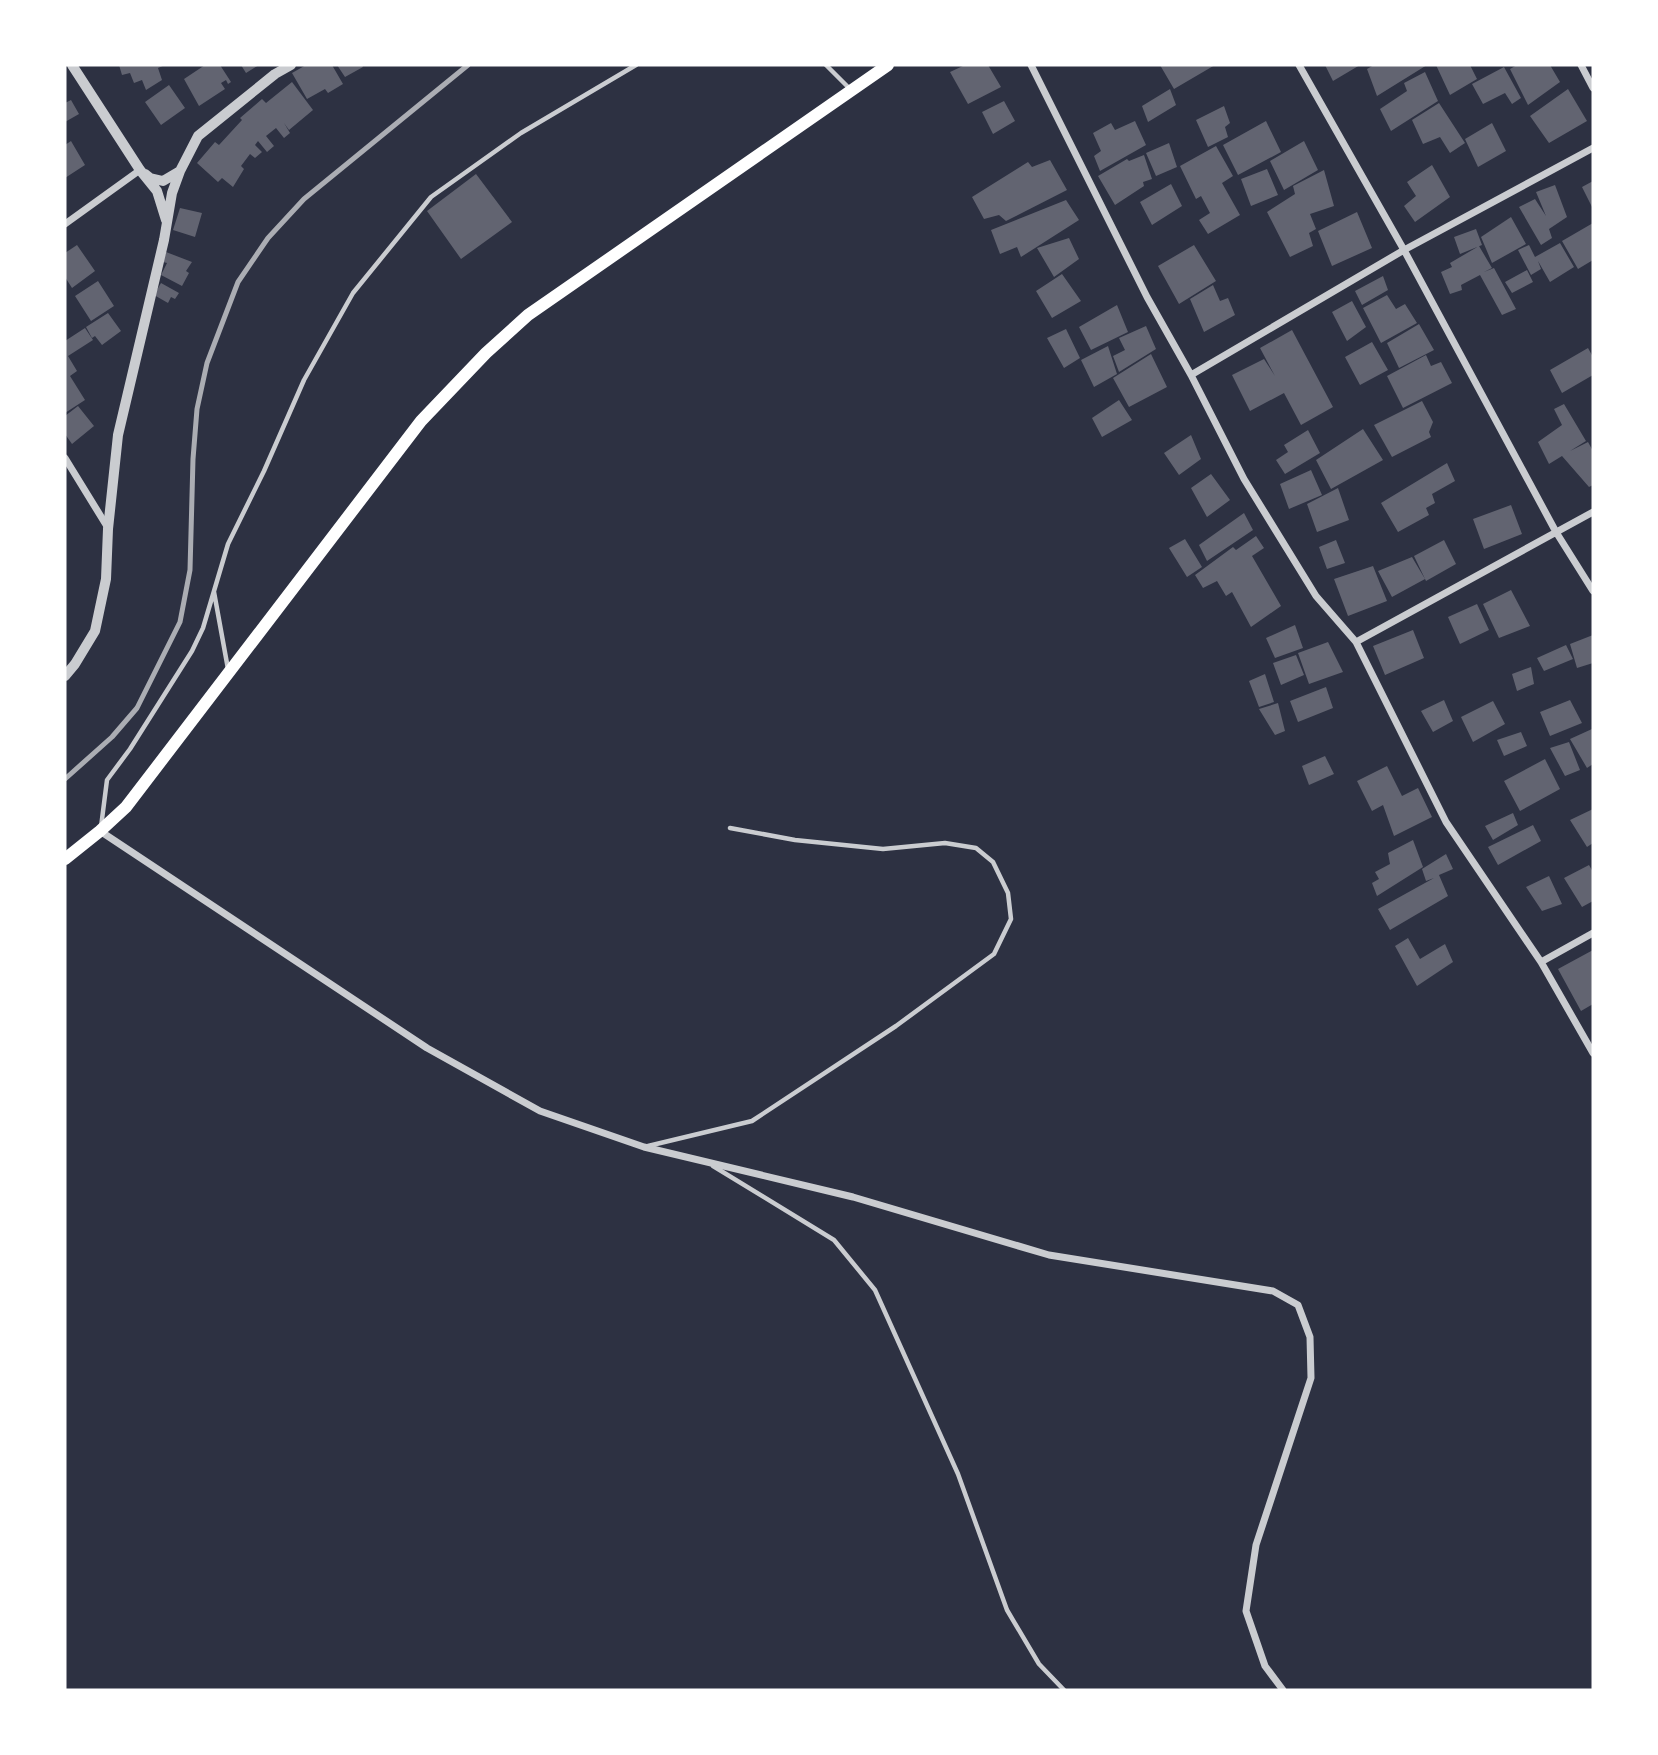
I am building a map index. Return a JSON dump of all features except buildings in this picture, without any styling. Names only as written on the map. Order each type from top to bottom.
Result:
[{"type":"main road","points":[[65,859],[125,807],[421,421],[486,353],[528,315],[888,65]]},
{"type":"street","points":[[72,65],[162,201],[167,225]]},
{"type":"street","points":[[65,676],[95,631],[106,579],[108,529],[118,435],[164,240],[172,193],[180,171],[198,136],[275,74],[291,65]]},
{"type":"street","points":[[1031,65],[1147,297],[1191,375],[1244,479],[1316,596],[1356,642],[1446,822],[1541,962],[1593,1054]]},
{"type":"street","points":[[1299,65],[1404,250],[1556,532],[1593,591]]},
{"type":"street","points":[[1581,65],[1593,88]]},
{"type":"street","points":[[1191,375],[1404,250],[1593,148]]},
{"type":"street","points":[[140,170],[150,178],[163,181],[180,171]]},
{"type":"street","points":[[65,224],[140,170]]},
{"type":"street","points":[[65,458],[108,529]]},
{"type":"street","points":[[1356,642],[1593,512]]},
{"type":"street","points":[[100,831],[427,1048],[540,1111],[644,1147],[853,1197],[1049,1255],[1273,1291],[1298,1305],[1310,1337],[1311,1378],[1256,1545],[1246,1611],[1265,1666],[1283,1690]]},
{"type":"street","points":[[1541,962],[1593,933]]},
{"type":"lane","points":[[100,831],[107,780],[130,749],[192,651],[203,628],[228,544],[304,380],[353,293],[431,197],[522,133],[636,65]]},
{"type":"lane","points":[[826,65],[852,90]]},
{"type":"lane","points":[[213,588],[229,673]]},
{"type":"lane","points":[[644,1147],[752,1121],[875,1041],[993,954],[1010,919],[1008,893],[993,862],[976,848],[945,843],[883,849],[795,840],[730,828]]},
{"type":"lane","points":[[706,1162],[834,1240],[875,1290],[958,1474],[1007,1610],[1039,1664],[1064,1690]]},
{"type":"railway","points":[[65,779],[112,737],[137,708],[180,622],[190,570],[197,409],[207,363],[238,282],[268,238],[304,199],[468,65]]}]
